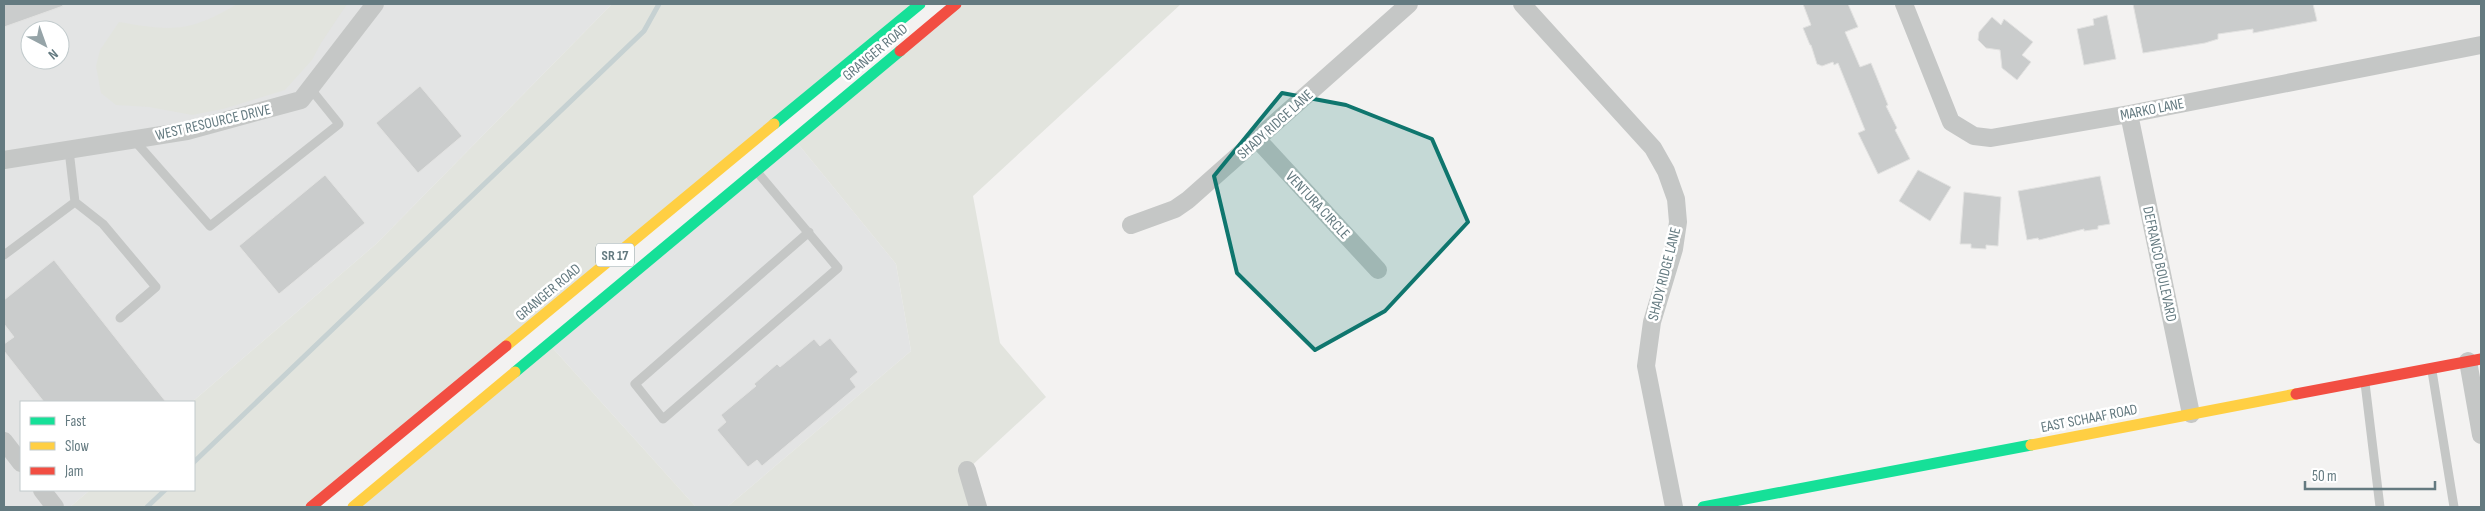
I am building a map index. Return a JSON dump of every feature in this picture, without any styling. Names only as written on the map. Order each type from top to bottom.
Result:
[{"type":"main road","name":"GRANGER ROAD","points":[[311,507],[920,4]]},
{"type":"main road","name":"GRANGER ROAD","points":[[353,507],[956,4]]},
{"type":"main road","name":"EAST SCHAAF ROAD","points":[[1703,507],[2475,360]]},
{"type":"street","name":"WEST RESOURCE DRIVE","points":[[4,160],[187,131],[301,100],[375,4]]},
{"type":"street","name":"SHADY RIDGE LANE","points":[[1130,224],[1175,210],[1258,140],[1409,4]]},
{"type":"street","name":"SHADY RIDGE LANE","points":[[1522,4],[1653,148],[1666,171],[1676,200],[1678,222],[1674,249],[1652,322],[1646,366],[1674,507]]},
{"type":"street","name":"MARKO LANE","points":[[1904,4],[1944,109],[1951,122],[1962,131],[1974,136],[1991,138],[2129,114],[2481,45]]},
{"type":"street","name":"DEFRANCO BOULEVARD","points":[[2129,114],[2190,414]]},
{"type":"street","name":"VENTURA CIRCLE","points":[[1258,140],[1378,270]]},
{"type":"street","points":[[2475,360],[2481,435]]},
{"type":"street","points":[[4,441],[20,462]]},
{"type":"street","points":[[967,470],[978,507]]},
{"type":"street","points":[[43,491],[55,507]]},
{"type":"lane","points":[[134,139],[210,226],[339,124],[310,88]]},
{"type":"lane","points":[[69,150],[74,202],[103,224],[156,287],[120,318]]},
{"type":"lane","points":[[756,170],[809,232],[838,268],[663,419],[635,384],[809,232]]},
{"type":"lane","points":[[4,255],[74,202]]},
{"type":"lane","points":[[2431,368],[2454,507]]},
{"type":"lane","points":[[2365,382],[2380,507]]},
{"type":"highlighted area","points":[[1282,93],[1346,105],[1432,139],[1468,222],[1385,311],[1315,350],[1237,273],[1214,176]]},
{"type":"shaded area","points":[[4,4],[612,4],[376,244],[193,401],[20,401],[20,491],[89,491],[70,507],[4,507]]},
{"type":"shaded area","points":[[237,4],[347,4],[312,60],[285,90],[223,109],[192,115],[149,107],[116,105],[101,93],[96,66],[100,50],[119,22],[153,27],[180,27],[206,20]]},
{"type":"shaded area","points":[[612,4],[920,4],[311,507],[70,507],[89,491],[195,491],[195,401],[193,401],[376,244]]},
{"type":"shaded area","points":[[956,4],[1181,4],[973,196],[1000,343],[1046,397],[967,470],[978,507],[727,507],[911,351],[896,264],[794,139]]},
{"type":"shaded area","points":[[794,139],[896,264],[911,351],[727,507],[696,507],[549,344]]},
{"type":"shaded area","points":[[549,344],[696,507],[353,507]]},
{"type":"building","points":[[4,4],[62,4],[63,6],[20,20],[4,27]]},
{"type":"building","points":[[1803,4],[1848,4],[1858,27],[1845,32],[1860,67],[1871,63],[1888,105],[1886,106],[1897,128],[1895,130],[1910,159],[1878,174],[1858,133],[1865,130],[1838,63],[1834,65],[1833,62],[1822,66],[1817,64],[1803,28],[1811,25]]},
{"type":"building","points":[[2133,4],[2313,4],[2317,21],[2253,33],[2253,29],[2218,34],[2218,39],[2205,43],[2143,53]]},
{"type":"building","points":[[2107,15],[2116,59],[2084,65],[2077,29],[2094,25],[2093,19]]},
{"type":"building","points":[[1992,17],[2001,25],[2004,19],[2033,42],[2022,55],[2031,62],[2017,80],[2002,68],[2000,50],[1986,48],[1978,40],[1979,32]]},
{"type":"building","points":[[420,86],[462,136],[418,173],[376,123]]},
{"type":"building","points":[[1918,170],[1951,187],[1930,221],[1899,201]]},
{"type":"building","points":[[325,175],[365,223],[279,294],[239,246]]},
{"type":"building","points":[[2100,176],[2110,224],[2098,226],[2098,229],[2084,231],[2084,229],[2039,240],[2038,238],[2027,240],[2018,191]]},
{"type":"building","points":[[1964,192],[2001,197],[1998,246],[1986,245],[1986,249],[1971,248],[1971,244],[1960,244]]},
{"type":"building","points":[[54,260],[165,401],[43,401],[4,351],[4,344],[14,337],[4,324],[4,300]]},
{"type":"building","points":[[830,338],[858,372],[850,379],[856,387],[762,466],[757,460],[748,467],[717,430],[726,422],[721,415],[756,386],[754,384],[777,364],[780,367],[814,339],[820,346]]},
{"type":"waterway","points":[[195,461],[644,31],[659,4]]},
{"type":"waterway","points":[[147,507],[164,491]]},
{"type":"traffic: fast","points":[[774,124],[920,4]]},
{"type":"traffic: fast","points":[[515,372],[900,51]]},
{"type":"traffic: fast","points":[[1703,507],[2031,445]]},
{"type":"traffic: slow","points":[[506,346],[774,124]]},
{"type":"traffic: slow","points":[[353,507],[515,372]]},
{"type":"traffic: slow","points":[[2031,445],[2296,394]]},
{"type":"traffic: jam","points":[[900,51],[956,4]]},
{"type":"traffic: jam","points":[[311,507],[506,346]]},
{"type":"traffic: jam","points":[[2296,394],[2481,359]]}]
